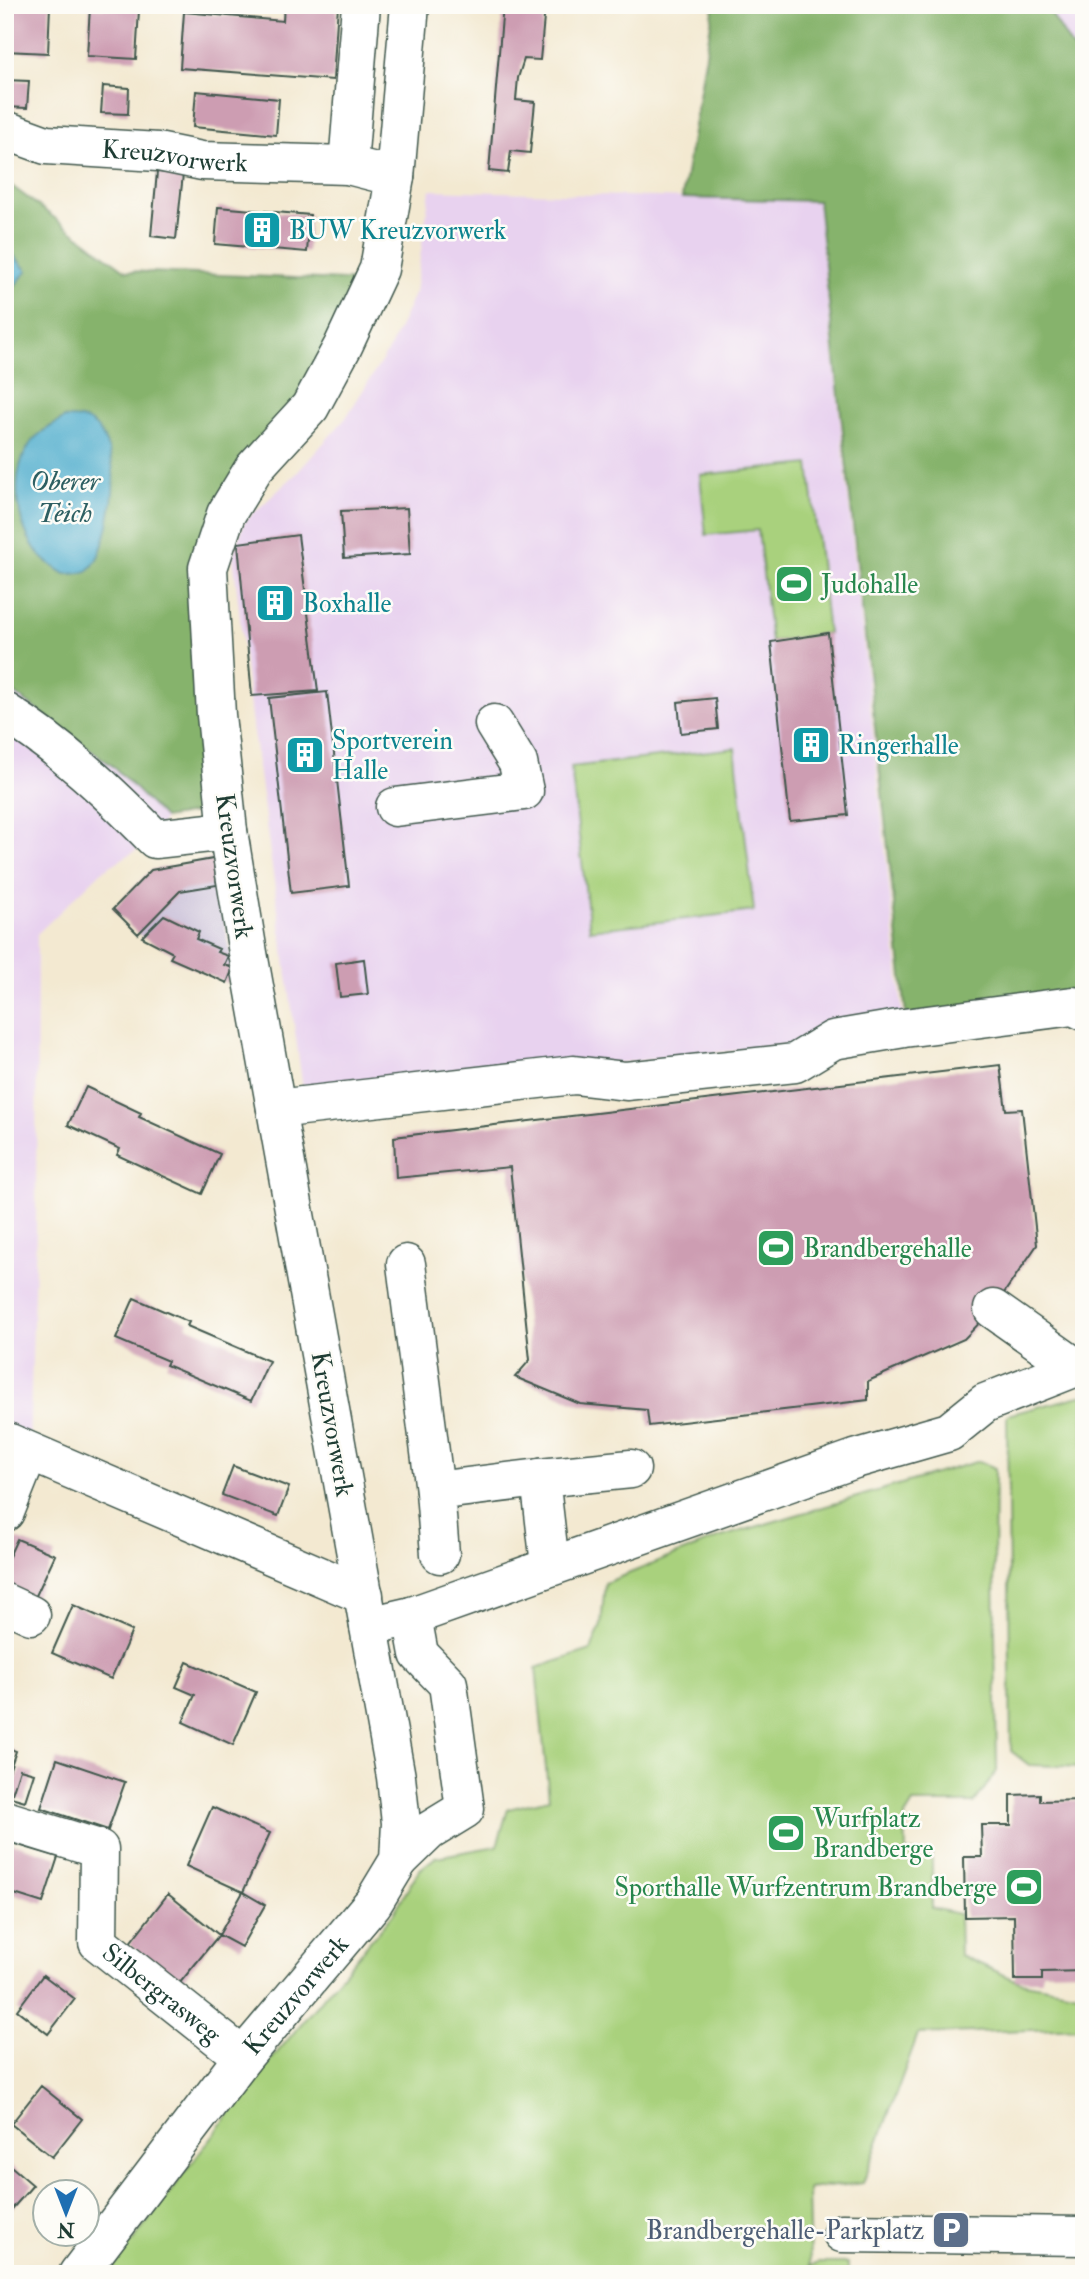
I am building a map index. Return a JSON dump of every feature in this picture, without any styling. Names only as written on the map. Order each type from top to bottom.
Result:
[{"type":"street","points":[[348,165],[361,5]]},
{"type":"street","name":"Kreuzvorwerk","points":[[78,2274],[243,2057],[373,1903],[399,1860],[401,1823],[396,1777],[228,831],[216,715],[208,568],[226,514],[254,468],[310,407],[343,346],[379,269],[395,177],[410,5]]},
{"type":"street","name":"Kreuzvorwerk","points":[[5,130],[46,145],[158,152],[202,160],[348,165],[395,177]]},
{"type":"street","points":[[5,712],[26,725],[110,793],[155,838],[228,831]]},
{"type":"street","points":[[395,807],[524,791],[518,763],[494,724]]},
{"type":"street","points":[[276,1109],[574,1075],[626,1081],[795,1063],[833,1040],[1073,1006],[1084,1011]]},
{"type":"street","points":[[406,1264],[435,1491],[440,1554]]},
{"type":"street","points":[[993,1309],[1079,1366]]},
{"type":"street","points":[[5,1512],[17,1446],[366,1610],[411,1616],[855,1460],[949,1432],[985,1403],[1079,1366]]},
{"type":"street","points":[[435,1491],[631,1469]]},
{"type":"street","points":[[540,1478],[550,1565]]},
{"type":"street","points":[[399,1860],[429,1830],[465,1809],[448,1684],[419,1654],[411,1616]]},
{"type":"street","name":"Silbergrasweg","points":[[5,1820],[99,1849],[98,1942],[243,2057]]},
{"type":"street","points":[[842,2233],[1084,2236]]},
{"type":"shaded area","points":[[1046,5],[1084,5],[1084,67],[1082,67]]},
{"type":"shaded area","points":[[430,190],[817,202],[904,1028],[833,1040],[304,1096],[251,717],[233,555],[245,521],[296,474],[345,419],[391,346],[415,292]]},
{"type":"shaded area","points":[[5,686],[114,767],[164,818],[155,839],[102,871],[37,934],[36,1231],[29,1452],[5,1441]]},
{"type":"shaded area","points":[[213,859],[233,968],[227,983],[170,958],[172,953],[138,934],[113,909],[151,870]]},
{"type":"green space","points":[[714,5],[1046,5],[1084,67],[1084,1013],[907,1024],[818,201],[682,198]]},
{"type":"green space","points":[[5,181],[126,271],[367,281],[311,390],[216,505],[220,809],[164,818],[114,767],[5,686],[5,297],[27,271],[5,245]],"holes":[[[65,418],[28,536],[17,500],[43,431]]]},
{"type":"green space","name":"Judohalle","points":[[809,464],[828,633],[771,642],[758,530],[706,535],[700,475]]},
{"type":"green space","points":[[735,748],[754,911],[590,930],[571,767]]},
{"type":"green space","points":[[1084,1395],[1084,1767],[1029,1765],[1011,1751],[1007,1415]]},
{"type":"green space","points":[[979,1461],[995,1468],[997,1771],[974,1803],[913,1803],[905,1816],[906,1851],[932,1855],[932,1908],[959,1914],[960,1955],[1020,1982],[1084,1994],[1084,2028],[918,2034],[863,2183],[808,2189],[810,2266],[819,2263],[848,2263],[848,2274],[108,2274],[265,2067],[393,1914],[419,1870],[436,1857],[497,1846],[508,1809],[549,1799],[536,1668],[591,1650],[601,1625],[605,1583],[718,1538]]},
{"type":"water","points":[[5,245],[27,271],[5,297]]},
{"type":"water","name":"Oberer Teich","points":[[65,418],[86,420],[97,427],[107,446],[113,472],[111,510],[99,554],[87,571],[73,574],[65,574],[39,554],[24,528],[18,497],[20,467],[25,453],[37,436]]},
{"type":"building","points":[[5,5],[50,6],[48,53],[5,51]]},
{"type":"building","points":[[284,5],[338,5],[333,80],[180,68],[184,12],[283,21]]},
{"type":"building","points":[[503,5],[545,7],[540,60],[524,59],[518,78],[516,100],[535,102],[530,153],[511,151],[508,173],[489,171]]},
{"type":"building","points":[[90,7],[139,10],[136,59],[87,56]]},
{"type":"building","points":[[5,80],[29,81],[27,108],[5,107]]},
{"type":"building","points":[[103,86],[129,88],[128,114],[101,113]]},
{"type":"building","points":[[196,91],[279,99],[276,135],[193,127]]},
{"type":"building","points":[[157,172],[183,174],[176,239],[151,236]]},
{"type":"building","name":"BUW Kreuzvorwerk","points":[[218,207],[310,215],[307,252],[215,244]]},
{"type":"building","points":[[407,508],[410,554],[344,558],[341,511]]},
{"type":"building","name":"Boxhalle","points":[[298,535],[318,691],[252,696],[238,543]]},
{"type":"building","name":"Ringerhalle","points":[[828,633],[848,815],[790,821],[771,642]]},
{"type":"building","name":"Sportverein Halle","points":[[327,692],[349,886],[291,893],[269,698]]},
{"type":"building","points":[[715,698],[718,729],[681,733],[678,702]]},
{"type":"building","points":[[213,859],[217,885],[180,891],[138,934],[113,909],[151,870]]},
{"type":"building","points":[[164,915],[199,932],[196,939],[228,956],[224,965],[233,968],[227,983],[170,958],[173,953],[142,937]]},
{"type":"building","points":[[364,959],[368,994],[340,997],[336,963]]},
{"type":"building","name":"Brandbergehalle","points":[[1000,1065],[1006,1110],[1022,1109],[1037,1245],[993,1309],[964,1339],[868,1381],[868,1400],[649,1426],[647,1410],[580,1404],[515,1377],[530,1360],[510,1167],[396,1178],[394,1137]]},
{"type":"building","points":[[86,1087],[141,1113],[139,1117],[220,1154],[202,1194],[117,1155],[120,1149],[68,1125]]},
{"type":"building","points":[[134,1298],[189,1322],[187,1326],[269,1361],[251,1401],[166,1365],[168,1361],[116,1339]]},
{"type":"building","points":[[233,1466],[289,1487],[278,1516],[222,1495]]},
{"type":"building","points":[[17,1539],[55,1555],[34,1600],[5,1587],[5,1565]]},
{"type":"building","points":[[73,1605],[132,1631],[111,1679],[52,1653]]},
{"type":"building","points":[[187,1662],[256,1692],[233,1745],[183,1722],[195,1695],[176,1687]]},
{"type":"building","points":[[5,1747],[16,1751],[6,1780],[5,1780]]},
{"type":"building","points":[[57,1759],[125,1782],[108,1830],[41,1808]]},
{"type":"building","points":[[20,1769],[34,1773],[25,1801],[11,1797]]},
{"type":"building","name":"Sporthalle Wurfzentrum Brandberge","points":[[1040,1794],[1040,1801],[1084,1800],[1084,1971],[1042,1972],[1042,1980],[1015,1980],[1014,1916],[965,1917],[964,1857],[982,1857],[981,1825],[1011,1825],[1011,1795]]},
{"type":"building","points":[[212,1807],[270,1833],[243,1892],[186,1866]]},
{"type":"building","points":[[5,1841],[58,1857],[43,1903],[5,1891]]},
{"type":"building","points":[[243,1892],[265,1905],[241,1947],[219,1935]]},
{"type":"building","points":[[168,1894],[219,1935],[179,1984],[129,1944]]},
{"type":"building","points":[[43,1975],[75,1999],[48,2034],[17,2010]]},
{"type":"building","points":[[41,2086],[82,2119],[52,2157],[11,2124]]},
{"type":"building","points":[[5,2161],[32,2186],[5,2217]]},
{"type":"place","name":"BUW Kreuzvorwerk","points":[[262,230]]},
{"type":"place","name":"Judohalle","points":[[794,584]]},
{"type":"place","name":"Boxhalle","points":[[275,603]]},
{"type":"place","name":"Ringerhalle","points":[[811,745]]},
{"type":"place","name":"Sportverein Halle","points":[[305,755]]},
{"type":"place","name":"Brandbergehalle","points":[[776,1248]]},
{"type":"place","name":"Wurfplatz Brandberge","points":[[786,1833]]},
{"type":"place","name":"Sporthalle Wurfzentrum Brandberge","points":[[1024,1887]]},
{"type":"place","name":"Brandbergehalle-Parkplatz","points":[[951,2230]]}]
